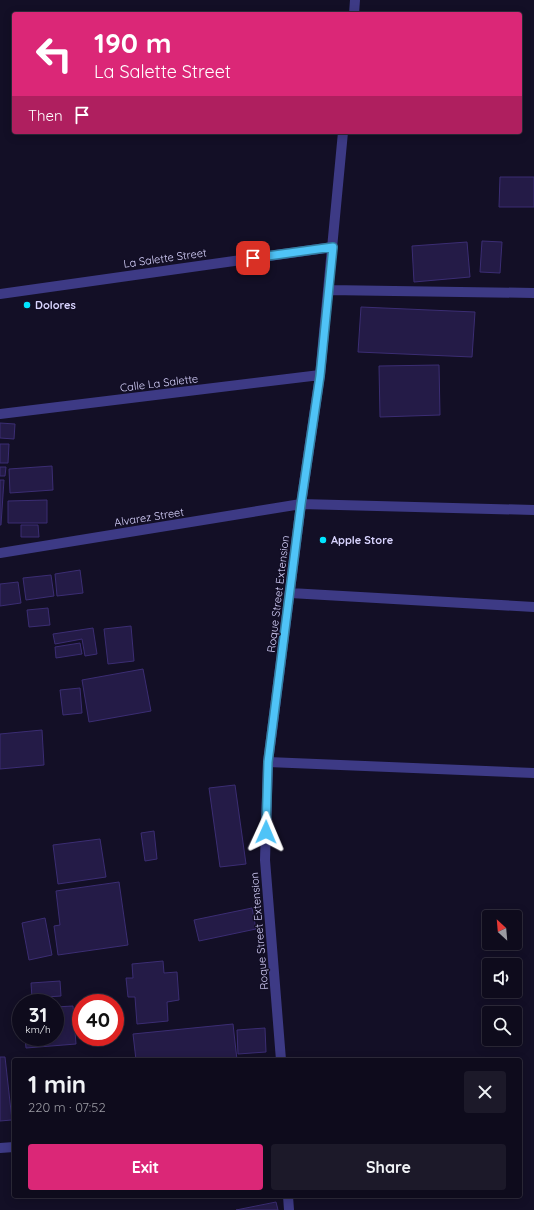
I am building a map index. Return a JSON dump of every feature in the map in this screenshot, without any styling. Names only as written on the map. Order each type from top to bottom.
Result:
[{"type":"street","points":[[354,12],[355,0]]},
{"type":"street","name":"Roque Street Extension","points":[[281,1058],[266,860],[268,762],[301,504],[320,376],[343,134]]},
{"type":"street","name":"La Salette Street","points":[[0,294],[333,247]]},
{"type":"street","points":[[328,290],[534,293]]},
{"type":"street","name":"Calle La Salette","points":[[0,414],[320,376]]},
{"type":"street","name":"Alvarez Street","points":[[0,553],[301,504],[534,510]]},
{"type":"street","points":[[290,593],[534,607]]},
{"type":"street","points":[[268,762],[534,773]]},
{"type":"street","points":[[0,1148],[12,1147]]},
{"type":"street","points":[[288,1198],[289,1210]]},
{"type":"building","points":[[500,177],[534,177],[534,207],[499,207]]},
{"type":"building","points":[[482,241],[502,242],[500,273],[480,272]]},
{"type":"building","points":[[467,242],[470,277],[414,282],[412,246]]},
{"type":"building","points":[[361,307],[475,312],[472,357],[358,352]]},
{"type":"building","points":[[439,365],[440,415],[380,417],[379,366]]},
{"type":"building","points":[[0,423],[15,424],[14,439],[0,438]]},
{"type":"building","points":[[0,444],[9,444],[8,463],[0,463]]},
{"type":"building","points":[[52,466],[53,490],[10,493],[9,469]]},
{"type":"building","points":[[0,467],[6,467],[5,476],[0,476]]},
{"type":"building","points":[[0,480],[4,480],[1,525],[0,525]]},
{"type":"building","points":[[47,500],[47,523],[8,523],[8,501]]},
{"type":"building","points":[[21,525],[38,525],[39,537],[21,537]]},
{"type":"building","points":[[80,570],[83,593],[57,596],[55,574]]},
{"type":"building","points":[[51,575],[54,596],[26,600],[23,578]]},
{"type":"building","points":[[18,582],[21,603],[0,606],[0,584]]},
{"type":"building","points":[[48,608],[50,625],[29,627],[27,610]]},
{"type":"building","points":[[131,626],[134,661],[108,664],[104,629]]},
{"type":"building","points":[[93,628],[97,654],[85,656],[82,639],[55,644],[53,634]]},
{"type":"building","points":[[80,643],[82,654],[56,658],[55,647]]},
{"type":"building","points":[[143,669],[151,711],[89,722],[82,680]]},
{"type":"building","points":[[80,688],[82,713],[63,715],[60,690]]},
{"type":"building","points":[[42,730],[44,765],[0,769],[0,734]]},
{"type":"building","points":[[235,785],[246,864],[220,867],[209,788]]},
{"type":"building","points":[[154,831],[157,859],[145,861],[141,833]]},
{"type":"building","points":[[100,839],[106,877],[58,884],[53,845]]},
{"type":"building","points":[[119,882],[128,945],[58,955],[54,926],[60,925],[56,891]]},
{"type":"building","points":[[252,908],[256,929],[199,941],[194,920]]},
{"type":"building","points":[[45,918],[52,955],[29,960],[22,923]]},
{"type":"building","points":[[163,961],[164,973],[177,972],[179,1000],[167,1002],[168,1021],[137,1024],[135,997],[128,997],[126,978],[133,978],[132,964]]},
{"type":"building","points":[[60,981],[61,994],[32,994],[31,983]]},
{"type":"building","points":[[64,1006],[72,1006],[72,1044],[64,1045]]},
{"type":"building","points":[[233,1024],[237,1058],[136,1058],[133,1034]]},
{"type":"building","points":[[265,1028],[266,1052],[238,1054],[237,1030]]},
{"type":"building","points":[[26,1046],[51,1046],[26,1048]]},
{"type":"building","points":[[0,1057],[5,1057],[12,1120],[0,1121]]},
{"type":"building","points":[[276,1202],[278,1210],[236,1210]]},
{"type":"place","name":"Dolores","points":[[27,305]]},
{"type":"place","name":"Apple Store","points":[[323,540]]},
{"type":"route","points":[[253,258],[333,247],[320,376],[301,504],[268,762],[266,832]]}]
